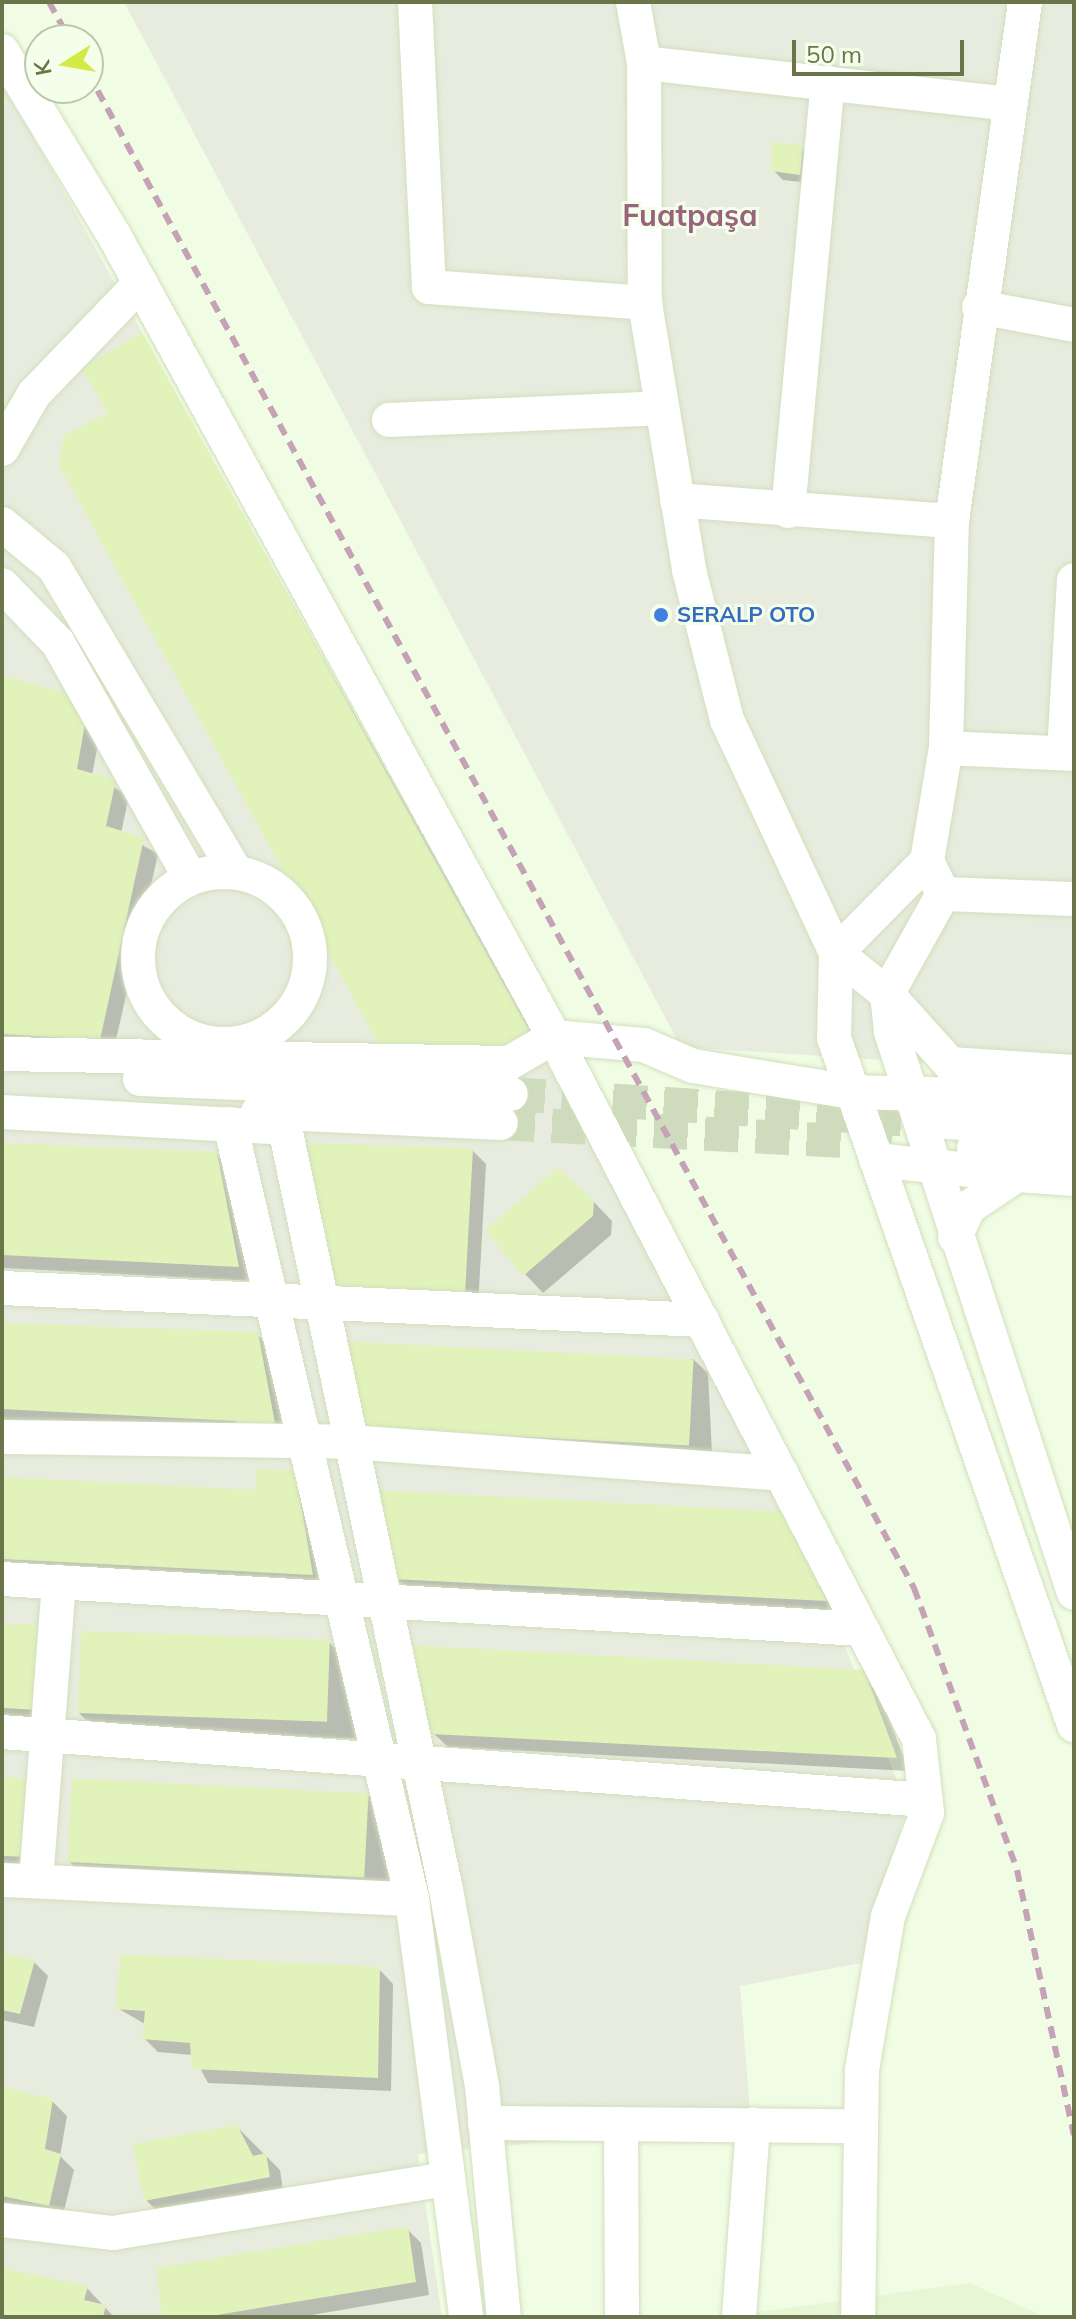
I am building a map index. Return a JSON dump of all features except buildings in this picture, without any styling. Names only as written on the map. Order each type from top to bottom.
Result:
[{"type":"street","points":[[415,2],[429,287],[645,303]]},
{"type":"street","points":[[633,2],[644,63],[645,303],[677,500],[727,720],[836,953],[887,994],[950,1064],[1074,1072]]},
{"type":"street","points":[[1025,2],[979,307],[952,521],[946,748],[927,861],[836,953],[834,1038],[1074,1725]]},
{"type":"street","points":[[644,63],[1008,104]]},
{"type":"street","points":[[5,67],[141,283],[554,1037],[919,1739],[926,1800],[888,1916],[862,2070],[858,2317]]},
{"type":"street","points":[[788,511],[828,83]]},
{"type":"street","points":[[2,449],[34,394],[141,283]]},
{"type":"street","points":[[979,307],[1074,325]]},
{"type":"street","points":[[389,420],[661,408]]},
{"type":"street","points":[[677,500],[788,511],[952,521]]},
{"type":"street","points":[[2,524],[54,567],[235,871],[287,897],[311,950],[296,1007],[250,1041],[220,1045],[167,1023],[138,973],[147,916],[190,877],[235,871]]},
{"type":"street","points":[[946,748],[1069,754],[1074,580]]},
{"type":"street","points":[[2,585],[58,643],[190,877]]},
{"type":"street","points":[[927,861],[943,894]]},
{"type":"street","points":[[943,894],[1074,899]]},
{"type":"street","points":[[943,894],[887,994],[891,1032],[955,1237],[1074,1593]]},
{"type":"street","points":[[2,1054],[509,1063],[554,1037],[644,1045],[693,1066],[852,1092],[909,1091],[1074,1098]]},
{"type":"street","points":[[2,1073],[506,1109],[2,1100]]},
{"type":"street","points":[[2,1112],[285,1128],[418,1760],[485,2123],[504,2317]]},
{"type":"street","points":[[932,1121],[1074,1130]]},
{"type":"street","points":[[230,1124],[412,1899],[466,2317]]},
{"type":"street","points":[[974,1148],[1074,1155]]},
{"type":"street","points":[[876,1160],[1074,1179]]},
{"type":"street","points":[[955,1237],[969,1207],[1017,1175]]},
{"type":"street","points":[[2,1288],[702,1320]]},
{"type":"street","points":[[2,1437],[307,1445],[350,1442],[782,1474]]},
{"type":"street","points":[[2,1579],[341,1594],[384,1600],[862,1629]]},
{"type":"street","points":[[36,1881],[59,1582]]},
{"type":"street","points":[[2,1732],[379,1755],[926,1800]]},
{"type":"street","points":[[2,1880],[412,1899]]},
{"type":"street","points":[[485,2123],[861,2126]]},
{"type":"street","points":[[621,2124],[622,2317]]},
{"type":"street","points":[[739,2317],[753,2125]]},
{"type":"street","points":[[2,2220],[113,2233],[447,2179]]},
{"type":"shaded area","points":[[124,2],[1074,2],[1074,1072],[681,1047]]},
{"type":"shaded area","points":[[2,80],[596,1152],[825,1595],[907,1807],[861,1963],[740,1986],[751,2123],[418,2154],[442,2317],[2,2317]]},
{"type":"shaded area","points":[[969,2283],[1046,2317],[721,2317]]},
{"type":"tunnel","points":[[511,1094],[932,1121]]},
{"type":"tunnel","points":[[501,1123],[974,1148]]},
{"type":"railway","points":[[49,2],[61,24]]},
{"type":"railway","points":[[104,102],[914,1588],[1017,1870],[1074,2135]]},
{"type":"place","name":"SERALP OTO","points":[[661,615]]},
{"type":"district","name":"Fuatpaşa","points":[[690,215]]}]
